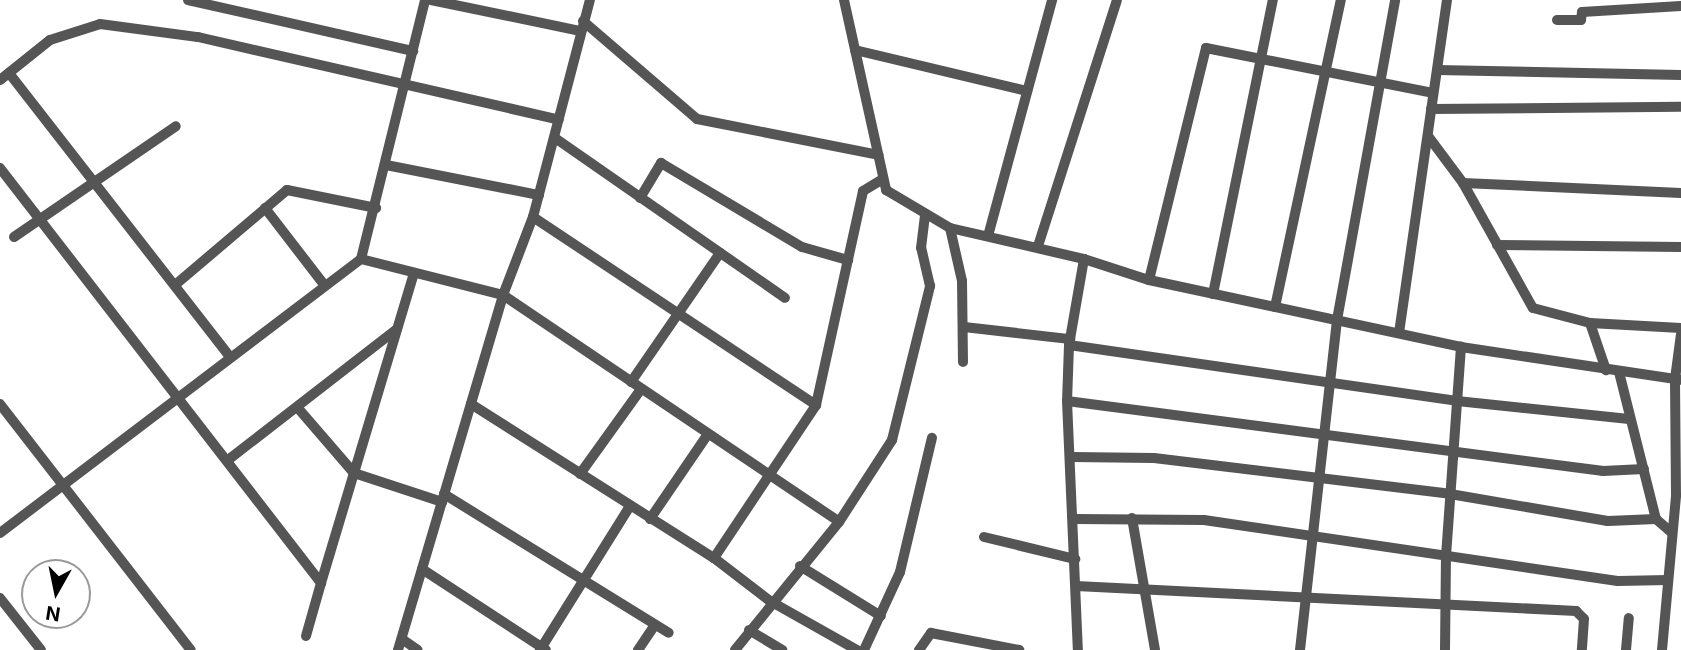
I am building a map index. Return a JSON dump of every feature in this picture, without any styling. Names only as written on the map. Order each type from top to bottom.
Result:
[{"type":"street","points":[[188,0],[413,51]]},
{"type":"street","points":[[0,533],[178,395],[361,259],[376,208],[425,0]]},
{"type":"street","points":[[431,0],[582,26],[697,119],[878,155]]},
{"type":"street","points":[[418,650],[400,645],[503,295],[540,195],[590,0]]},
{"type":"street","points":[[844,0],[886,190],[950,228],[1038,246],[1149,280],[1461,347],[1678,380]]},
{"type":"street","points":[[988,236],[1052,0]]},
{"type":"street","points":[[1038,246],[1117,0]]},
{"type":"street","points":[[1213,294],[1273,0]]},
{"type":"street","points":[[1275,307],[1341,0]]},
{"type":"street","points":[[1300,650],[1337,320],[1395,0]]},
{"type":"street","points":[[1399,333],[1447,0]]},
{"type":"street","points":[[1591,0],[1593,14]]},
{"type":"street","points":[[1557,20],[1681,6]]},
{"type":"street","points":[[0,80],[50,40],[100,23],[198,37],[559,120]]},
{"type":"street","points":[[1149,280],[1206,48],[1262,56],[1433,93]]},
{"type":"street","points":[[855,50],[1027,91]]},
{"type":"street","points":[[1437,70],[1681,75]]},
{"type":"street","points":[[9,72],[230,357]]},
{"type":"street","points":[[1431,109],[1681,107]]},
{"type":"street","points":[[13,237],[176,126]]},
{"type":"street","points":[[1428,136],[1463,183],[1533,308],[1590,323],[1681,328]]},
{"type":"street","points":[[555,138],[785,298]]},
{"type":"street","points":[[640,198],[661,163],[802,247],[848,260]]},
{"type":"street","points":[[386,165],[540,195]]},
{"type":"street","points":[[0,168],[321,583]]},
{"type":"street","points":[[714,558],[816,405],[863,191],[883,179]]},
{"type":"street","points":[[1463,183],[1681,193]]},
{"type":"street","points":[[175,285],[287,190],[376,208]]},
{"type":"street","points":[[265,208],[325,286]]},
{"type":"street","points":[[735,650],[770,601],[839,522],[892,440],[930,286],[920,248],[925,215]]},
{"type":"street","points":[[533,217],[816,405]]},
{"type":"street","points":[[950,228],[962,281],[963,362]]},
{"type":"street","points":[[1497,245],[1681,247]]},
{"type":"street","points":[[631,382],[720,253]]},
{"type":"street","points":[[361,259],[503,295],[839,522]]},
{"type":"street","points":[[1078,650],[1072,457],[1067,401],[1070,342],[1084,259]]},
{"type":"street","points":[[306,636],[414,273]]},
{"type":"street","points":[[1590,323],[1606,370]]},
{"type":"street","points":[[964,327],[1331,379],[1457,401],[1629,419]]},
{"type":"street","points":[[228,460],[397,329]]},
{"type":"street","points":[[1662,650],[1672,533],[1681,334]]},
{"type":"street","points":[[1445,650],[1446,556],[1461,347]]},
{"type":"street","points":[[1619,372],[1656,519],[1672,533]]},
{"type":"street","points":[[580,474],[641,389]]},
{"type":"street","points":[[1067,401],[1325,431],[1603,471],[1644,469]]},
{"type":"street","points":[[0,404],[191,650]]},
{"type":"street","points":[[471,404],[714,558],[770,601],[857,650]]},
{"type":"street","points":[[297,407],[354,473],[443,498],[668,634]]},
{"type":"street","points":[[650,519],[708,434]]},
{"type":"street","points":[[863,650],[881,616],[905,557],[932,438]]},
{"type":"street","points":[[1072,457],[1154,458],[1450,494],[1608,521],[1656,519]]},
{"type":"street","points":[[422,569],[543,649],[630,506]]},
{"type":"street","points":[[1074,519],[1132,517],[1204,520],[1312,540],[1618,581],[1668,580]]},
{"type":"street","points":[[1132,517],[1147,591],[1155,650]]},
{"type":"street","points":[[984,537],[1075,559]]},
{"type":"street","points":[[800,566],[881,616]]},
{"type":"street","points":[[1076,586],[1147,591],[1305,594],[1446,607],[1576,611],[1584,619],[1582,650]]},
{"type":"street","points":[[0,598],[41,650]]},
{"type":"street","points":[[1626,650],[1629,618]]},
{"type":"street","points":[[638,650],[655,625]]},
{"type":"street","points":[[749,630],[782,650]]},
{"type":"street","points":[[919,650],[931,633],[1019,650]]}]
